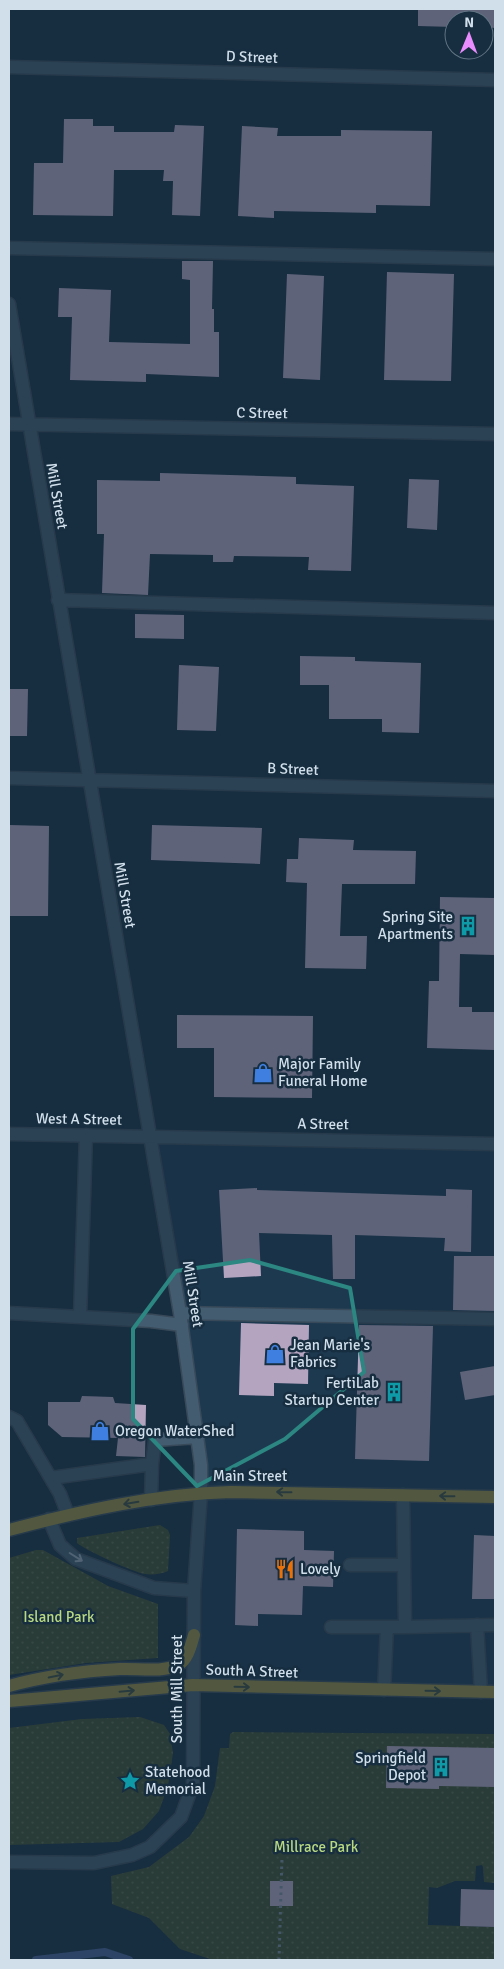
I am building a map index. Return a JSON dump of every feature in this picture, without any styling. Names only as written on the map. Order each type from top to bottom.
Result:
[{"type":"main road","name":"Main Street","points":[[9,1530],[68,1515],[201,1493],[495,1497]]},
{"type":"main road","points":[[9,1686],[67,1674],[121,1668],[157,1669],[178,1665],[186,1657],[194,1635]]},
{"type":"main road","name":"South A Street","points":[[9,1701],[193,1686],[495,1692]]},
{"type":"street","name":"D Street","points":[[9,67],[495,80]]},
{"type":"street","points":[[9,248],[495,259]]},
{"type":"street","name":"Mill Street","points":[[9,304],[181,1319],[198,1437],[201,1493]]},
{"type":"street","name":"C Street","points":[[9,424],[495,434]]},
{"type":"street","points":[[58,600],[495,613]]},
{"type":"street","name":"B Street","points":[[9,778],[495,791]]},
{"type":"street","name":"West A Street","points":[[9,1134],[150,1136]]},
{"type":"street","points":[[80,1317],[86,1135]]},
{"type":"street","name":"A Street","points":[[150,1136],[495,1144]]},
{"type":"street","points":[[9,1313],[150,1321],[181,1319],[495,1319]]},
{"type":"street","points":[[9,1417],[17,1421],[60,1494],[68,1515]]},
{"type":"street","points":[[151,1500],[152,1464],[156,1440],[198,1437]]},
{"type":"street","points":[[51,1478],[152,1464]]},
{"type":"street","name":"South Mill Street","points":[[9,1862],[94,1863],[132,1855],[150,1847],[181,1817],[192,1784],[194,1592],[201,1493]]},
{"type":"street","points":[[403,1495],[405,1627]]},
{"type":"street","points":[[49,1519],[60,1545],[76,1559],[154,1588],[194,1592]]},
{"type":"street","points":[[350,1566],[403,1565]]},
{"type":"street","points":[[331,1627],[495,1625]]},
{"type":"street","points":[[478,1626],[481,1692]]},
{"type":"street","points":[[384,1690],[387,1627]]},
{"type":"path","points":[[279,1960],[282,1857]]},
{"type":"highlighted area","points":[[250,1260],[350,1288],[364,1372],[285,1439],[197,1486],[133,1419],[133,1329],[176,1271]]},
{"type":"shaded area","points":[[150,1136],[495,1143],[495,1691],[193,1685],[201,1493]]},
{"type":"green space","points":[[160,1525],[168,1530],[170,1535],[168,1571],[160,1574],[145,1574],[131,1569],[100,1556],[77,1543],[77,1538]]},
{"type":"green space","name":"Island Park","points":[[36,1550],[43,1550],[108,1586],[158,1604],[158,1658],[86,1663],[9,1675],[9,1558]]},
{"type":"green space","points":[[140,1717],[164,1725],[170,1734],[173,1753],[168,1786],[159,1811],[143,1829],[119,1842],[9,1845],[9,1728],[82,1719]]},
{"type":"green space","name":"Millrace Park","points":[[233,1732],[495,1734],[495,1883],[484,1882],[482,1865],[476,1866],[475,1881],[455,1881],[437,1888],[429,1887],[428,1925],[495,1927],[495,1960],[213,1960],[180,1949],[149,1918],[112,1904],[111,1876],[149,1867],[189,1837],[204,1816],[215,1786],[220,1748],[229,1748],[230,1734]]},
{"type":"building","points":[[418,9],[495,9],[495,28],[494,10],[444,10],[444,27],[418,26]]},
{"type":"building","points":[[64,119],[93,119],[93,126],[114,126],[114,132],[174,132],[175,125],[204,126],[200,216],[172,215],[173,181],[163,181],[164,170],[114,170],[113,216],[33,215],[34,163],[63,163]]},
{"type":"building","points":[[242,126],[278,128],[277,136],[341,136],[341,130],[432,131],[430,206],[376,205],[376,213],[274,211],[274,218],[238,216]]},
{"type":"building","points":[[182,261],[213,261],[212,309],[214,309],[214,332],[219,332],[219,377],[146,374],[146,382],[70,380],[72,317],[58,317],[59,288],[111,290],[109,342],[190,344],[190,280],[182,279]]},
{"type":"building","points":[[387,272],[454,274],[451,381],[384,380]]},
{"type":"building","points":[[287,274],[324,276],[320,380],[283,378]]},
{"type":"building","points":[[160,473],[296,477],[296,484],[354,486],[351,571],[308,570],[309,557],[234,556],[233,562],[213,562],[213,555],[150,554],[148,595],[102,593],[104,534],[97,534],[97,480],[160,481]]},
{"type":"building","points":[[409,479],[439,480],[437,530],[407,528]]},
{"type":"building","points":[[135,614],[184,615],[184,639],[135,638]]},
{"type":"building","points":[[300,656],[355,657],[355,661],[421,663],[419,733],[382,732],[382,719],[329,719],[329,685],[300,685]]},
{"type":"building","points":[[179,665],[219,667],[216,731],[177,730]]},
{"type":"building","points":[[9,689],[28,689],[27,736],[9,736]]},
{"type":"building","points":[[9,825],[49,826],[48,916],[9,916]]},
{"type":"building","points":[[152,825],[262,828],[260,864],[151,860]]},
{"type":"building","points":[[299,838],[354,840],[353,850],[416,851],[415,884],[342,884],[340,936],[367,936],[366,969],[305,968],[307,883],[286,882],[287,859],[298,859]]},
{"type":"building","points":[[440,897],[495,898],[495,955],[460,954],[459,1007],[472,1007],[472,1012],[495,1012],[495,1050],[427,1048],[429,981],[439,981]]},
{"type":"building","name":"Major Family Funeral Home","points":[[177,1015],[313,1016],[312,1098],[214,1097],[214,1048],[177,1048]]},
{"type":"building","points":[[257,1188],[257,1190],[446,1196],[446,1189],[472,1190],[471,1252],[444,1251],[445,1238],[355,1235],[355,1279],[333,1279],[332,1235],[259,1233],[261,1276],[224,1278],[219,1190]]},
{"type":"building","points":[[454,1256],[495,1256],[495,1311],[453,1310]]},
{"type":"building","name":"Jean Marie's Fabrics","points":[[241,1323],[309,1325],[308,1384],[274,1383],[274,1396],[239,1395]]},
{"type":"building","name":"FertiLab Startup Center","points":[[359,1325],[433,1326],[429,1461],[355,1459]]},
{"type":"building","points":[[495,1366],[495,1395],[465,1400],[460,1372]]},
{"type":"building","name":"Oregon WaterShed","points":[[82,1396],[113,1397],[115,1403],[146,1405],[145,1457],[116,1456],[118,1438],[62,1437],[48,1425],[48,1402],[80,1402]]},
{"type":"building","name":"Lovely","points":[[237,1529],[304,1531],[304,1550],[334,1551],[333,1587],[303,1586],[302,1615],[258,1614],[258,1626],[235,1625]]},
{"type":"building","points":[[474,1535],[495,1536],[495,1599],[472,1599]]},
{"type":"building","name":"Springfield Depot","points":[[387,1746],[495,1748],[495,1787],[439,1786],[439,1789],[386,1788]]},
{"type":"building","points":[[270,1881],[293,1881],[293,1906],[270,1906]]},
{"type":"building","points":[[461,1889],[495,1890],[495,1927],[460,1926]]},
{"type":"waterway","points":[[36,1960],[105,1952],[129,1960]]},
{"type":"place","name":"Spring Site Apartments","points":[[468,926]]},
{"type":"place","name":"Major Family Funeral Home","points":[[263,1073]]},
{"type":"place","name":"Jean Marie's Fabrics","points":[[275,1354]]},
{"type":"place","name":"FertiLab Startup Center","points":[[394,1392]]},
{"type":"place","name":"Oregon WaterShed","points":[[100,1431]]},
{"type":"place","name":"Lovely","points":[[285,1569]]},
{"type":"place","name":"Springfield Depot","points":[[441,1767]]},
{"type":"place","name":"Statehood Memorial","points":[[130,1781]]}]
